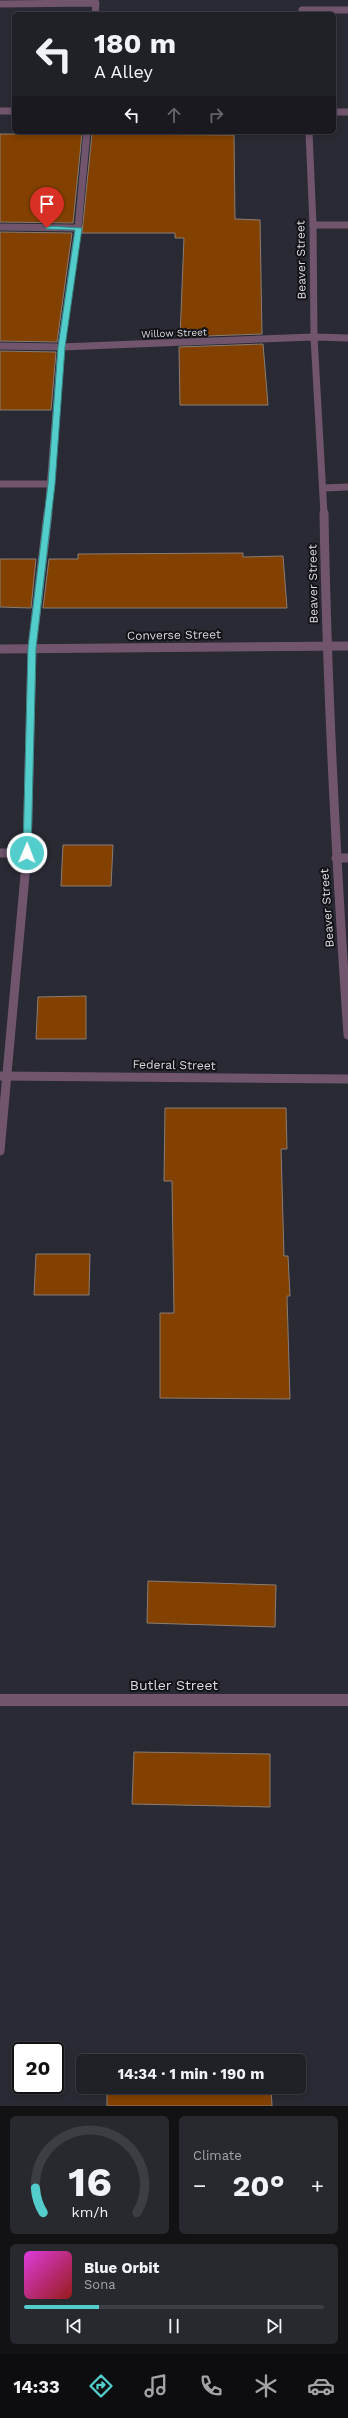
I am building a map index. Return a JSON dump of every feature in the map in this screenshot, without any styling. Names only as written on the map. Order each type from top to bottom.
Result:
[{"type":"street","points":[[0,4],[96,2],[95,12]]},
{"type":"street","points":[[302,10],[348,10]]},
{"type":"street","points":[[0,111],[12,112]]},
{"type":"street","points":[[336,112],[348,112]]},
{"type":"street","points":[[0,1151],[4,1076],[27,853],[32,648],[51,484],[61,347],[78,228],[87,134]]},
{"type":"street","name":"Beaver Street","points":[[309,134],[314,225],[314,337],[324,488],[326,646],[336,858],[348,1035]]},
{"type":"street","points":[[314,225],[348,225]]},
{"type":"street","points":[[0,227],[78,228]]},
{"type":"street","name":"Willow Street","points":[[0,346],[61,347],[314,337],[348,338]]},
{"type":"street","points":[[0,484],[51,484]]},
{"type":"street","points":[[324,488],[348,488]]},
{"type":"street","name":"Converse Street","points":[[0,649],[348,646]]},
{"type":"street","points":[[0,853],[27,853]]},
{"type":"street","points":[[336,858],[348,858]]},
{"type":"street","name":"Federal Street","points":[[4,1076],[348,1079]]},
{"type":"street","name":"Butler Street","points":[[0,1700],[348,1700]]},
{"type":"building","points":[[0,134],[82,134],[73,223],[0,222]]},
{"type":"building","points":[[92,134],[234,135],[235,219],[260,220],[262,334],[180,337],[184,238],[175,238],[175,233],[82,233]]},
{"type":"building","points":[[0,232],[72,233],[57,342],[0,341]]},
{"type":"building","points":[[263,344],[268,405],[180,405],[179,347]]},
{"type":"building","points":[[0,351],[56,352],[51,410],[0,410]]},
{"type":"building","points":[[243,553],[243,557],[283,556],[287,608],[43,608],[49,559],[78,559],[78,554]]},
{"type":"building","points":[[0,559],[36,559],[31,608],[0,607]]},
{"type":"building","points":[[63,845],[113,845],[111,886],[61,886]]},
{"type":"building","points":[[86,996],[86,1039],[36,1039],[38,997]]},
{"type":"building","points":[[165,1108],[286,1108],[287,1149],[281,1149],[284,1256],[288,1256],[290,1296],[287,1296],[290,1399],[160,1398],[160,1313],[174,1313],[172,1181],[164,1181]]},
{"type":"building","points":[[36,1254],[90,1254],[89,1295],[34,1295]]},
{"type":"building","points":[[148,1581],[276,1585],[275,1627],[147,1623]]},
{"type":"building","points":[[134,1752],[270,1754],[270,1807],[132,1804]]},
{"type":"building","points":[[107,2094],[271,2094],[272,2106],[107,2106]]},
{"type":"route","points":[[27,853],[32,648],[51,484],[61,347],[78,228],[47,228]]}]
